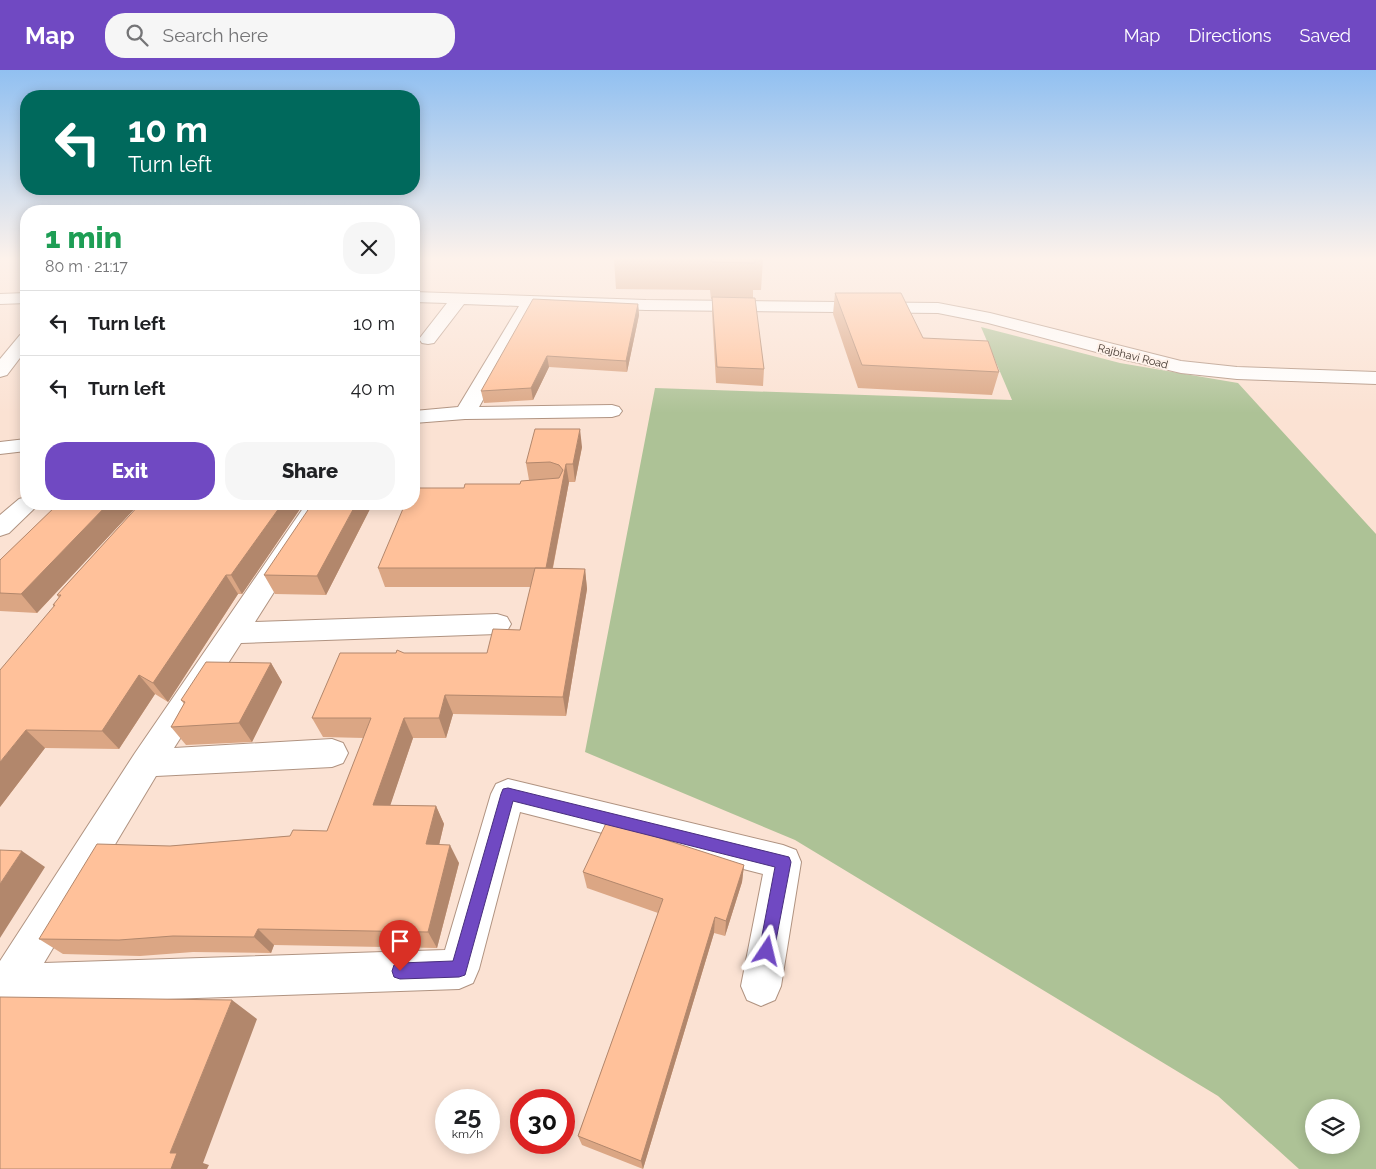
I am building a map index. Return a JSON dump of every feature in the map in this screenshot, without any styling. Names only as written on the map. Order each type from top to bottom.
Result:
[{"type":"street","points":[[428,339],[450,310]]},
{"type":"street","points":[[465,413],[525,310]]},
{"type":"street","name":"Rajbhavi Road","points":[[950,310],[990,318],[1132,356],[1181,367],[1237,373],[1376,378]]},
{"type":"street","points":[[0,372],[20,347]]},
{"type":"street","points":[[420,417],[465,413],[612,411]]},
{"type":"street","points":[[0,448],[20,446]]},
{"type":"street","points":[[0,528],[20,510]]},
{"type":"street","points":[[4,991],[147,763],[314,510]]},
{"type":"street","points":[[233,633],[497,624]]},
{"type":"street","points":[[147,763],[332,753]]},
{"type":"street","points":[[4,991],[459,969],[508,794],[783,862],[761,986]]},
{"type":"green space","points":[[981,327],[1120,363],[1238,383],[1376,534],[1376,1169],[1299,1169],[1218,1096],[795,840],[585,752],[655,388],[1012,400]]},
{"type":"building","points":[[527,310],[637,310],[626,361],[547,356],[531,388],[481,391]]},
{"type":"building","points":[[713,310],[757,310],[764,369],[717,367]]},
{"type":"building","points":[[841,310],[909,310],[923,338],[988,341],[999,372],[862,365]]},
{"type":"building","points":[[535,429],[580,429],[573,464],[566,464],[546,568],[378,568],[402,510],[420,510],[420,488],[464,488],[465,484],[520,484],[521,481],[559,478],[563,470],[559,465],[550,462],[526,463]]},
{"type":"building","points":[[52,510],[102,510],[21,594],[0,593],[0,560]]},
{"type":"building","points":[[135,510],[278,510],[231,575],[226,575],[153,683],[139,675],[102,731],[26,730],[0,762],[0,670],[55,605],[53,605],[61,595],[57,595]]},
{"type":"building","points":[[308,510],[353,510],[317,576],[264,575]]},
{"type":"building","points":[[535,568],[585,569],[563,697],[445,695],[439,718],[404,718],[373,805],[436,806],[426,844],[450,845],[428,932],[258,929],[254,937],[173,936],[119,940],[39,939],[97,844],[170,846],[290,836],[293,830],[327,831],[371,718],[312,718],[340,653],[396,653],[397,650],[404,653],[487,653],[493,629],[520,630]]},
{"type":"building","points":[[206,662],[271,663],[239,723],[171,727],[185,702],[181,700]]},
{"type":"building","points":[[607,821],[744,865],[726,921],[715,917],[641,1161],[578,1136],[663,899],[583,872]]},
{"type":"building","points":[[0,850],[22,851],[0,884]]},
{"type":"building","points":[[0,997],[232,1000],[170,1153],[177,1153],[171,1169],[0,1169]]},
{"type":"route","points":[[400,971],[459,969],[508,794],[783,862],[767,951]]}]
